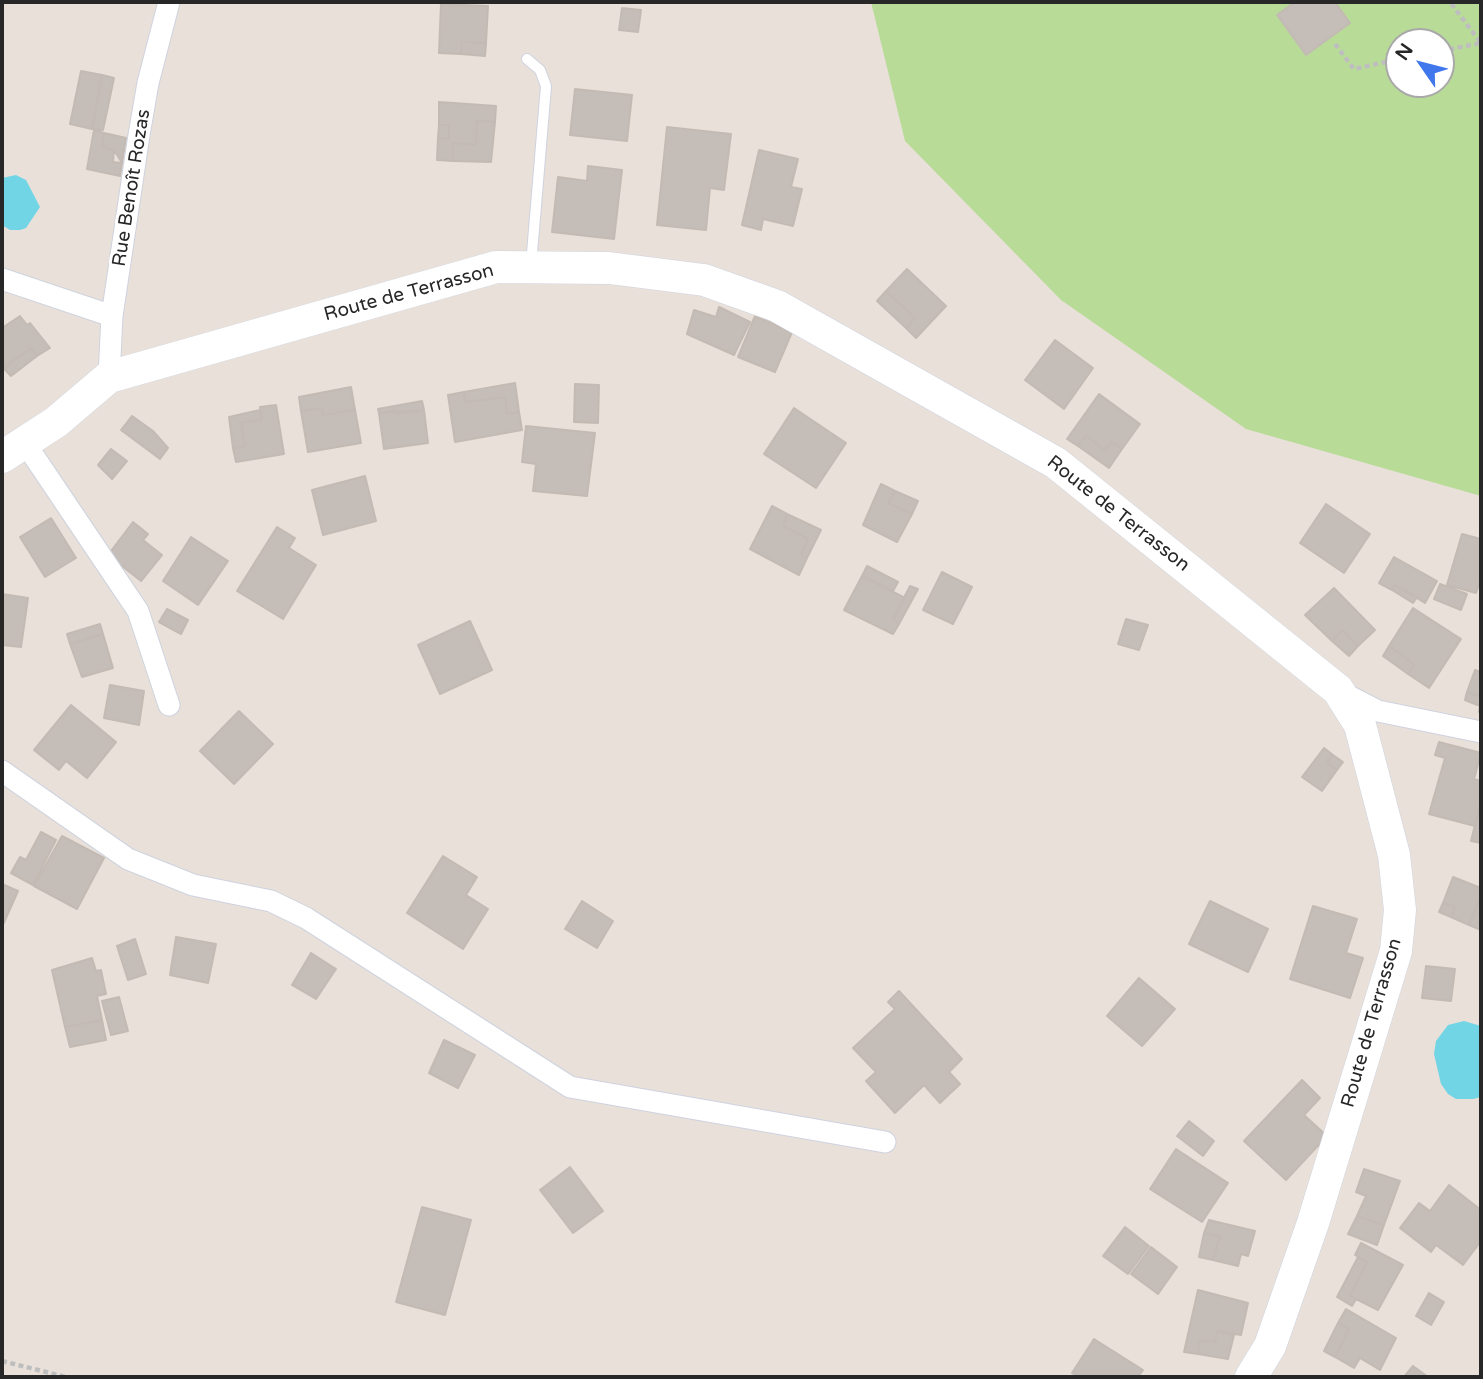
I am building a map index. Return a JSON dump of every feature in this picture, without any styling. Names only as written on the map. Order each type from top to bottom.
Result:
[{"type":"street","name":"Rue Benoît Rozas","points":[[109,377],[112,316],[148,82],[169,2]]},
{"type":"street","name":"Route de Terrasson","points":[[109,377],[496,267],[609,268],[704,280],[777,306],[1056,463],[1338,690],[1360,725],[1394,855],[1400,910],[1396,951],[1313,1223],[1270,1346],[1251,1377]]},
{"type":"street","points":[[2,279],[112,316]]},
{"type":"street","points":[[109,377],[56,422],[13,450],[138,611],[169,705]]},
{"type":"street","points":[[1338,690],[1378,711],[1481,732]]},
{"type":"street","points":[[2,771],[128,859],[193,884],[271,901],[306,918],[570,1087],[885,1142]]},
{"type":"lane","points":[[527,60],[540,70],[546,86],[530,268]]},
{"type":"path","points":[[1450,2],[1481,43],[1455,48]]},
{"type":"path","points":[[1335,44],[1354,69],[1385,62]]},
{"type":"path","points":[[2,1361],[66,1377]]},
{"type":"green space","points":[[871,2],[1481,2],[1481,496],[1246,429],[1061,300],[905,141]]},
{"type":"water","points":[[16,175],[26,180],[40,207],[26,228],[10,230],[2,225],[2,178]]},
{"type":"water","points":[[1464,1021],[1481,1026],[1481,1097],[1473,1099],[1456,1099],[1448,1094],[1441,1084],[1434,1054],[1436,1041],[1448,1025]]},
{"type":"building","points":[[1295,2],[1335,2],[1350,23],[1306,55],[1277,15]]},
{"type":"building","points":[[441,4],[488,6],[486,43],[462,42],[461,54],[439,53]]},
{"type":"building","points":[[622,8],[641,10],[638,32],[619,30]]},
{"type":"building","points":[[462,42],[486,43],[485,56],[461,54]]},
{"type":"building","points":[[81,71],[102,75],[92,129],[70,124]]},
{"type":"building","points":[[102,75],[114,78],[103,130],[92,129]]},
{"type":"building","points":[[575,89],[632,95],[627,141],[570,135]]},
{"type":"building","points":[[439,102],[496,106],[495,122],[477,121],[476,145],[453,143],[453,161],[437,160],[438,138],[449,139],[449,125],[439,125]]},
{"type":"building","points":[[477,121],[495,122],[491,162],[453,161],[453,143],[476,145]]},
{"type":"building","points":[[439,125],[449,125],[449,139],[438,138]]},
{"type":"building","points":[[667,127],[731,134],[724,190],[710,188],[706,230],[657,225]]},
{"type":"building","points":[[94,130],[104,133],[102,147],[114,150],[113,162],[122,163],[120,176],[87,169]]},
{"type":"building","points":[[104,133],[126,138],[122,163],[114,150],[102,147]]},
{"type":"building","points":[[759,150],[798,159],[791,187],[802,189],[793,226],[763,219],[761,230],[742,225]]},
{"type":"building","points":[[588,166],[622,170],[614,239],[552,232],[558,177],[587,181]]},
{"type":"building","points":[[907,269],[946,306],[916,338],[906,328],[915,318],[886,291]]},
{"type":"building","points":[[886,291],[915,318],[906,328],[877,301]]},
{"type":"building","points":[[719,307],[750,322],[734,355],[687,334],[694,310],[716,317]]},
{"type":"building","points":[[20,316],[27,325],[30,323],[50,348],[37,356],[31,348],[3,368],[2,328]]},
{"type":"building","points":[[755,316],[792,332],[775,372],[738,357]]},
{"type":"building","points":[[1055,340],[1093,368],[1064,409],[1025,380]]},
{"type":"building","points":[[31,348],[37,356],[11,376],[3,368]]},
{"type":"building","points":[[515,383],[519,412],[507,414],[505,397],[465,402],[464,392]]},
{"type":"building","points":[[575,384],[599,385],[598,423],[574,422]]},
{"type":"building","points":[[351,387],[355,410],[323,415],[322,408],[301,411],[299,397]]},
{"type":"building","points":[[464,392],[465,402],[505,397],[507,414],[519,412],[522,430],[455,442],[448,395]]},
{"type":"building","points":[[1099,394],[1140,424],[1122,449],[1112,442],[1105,450],[1086,436],[1078,446],[1067,439]]},
{"type":"building","points":[[422,401],[424,410],[379,413],[378,409]]},
{"type":"building","points":[[276,405],[284,454],[236,462],[233,448],[245,446],[241,423],[262,419],[260,407]]},
{"type":"building","points":[[322,408],[323,415],[355,410],[361,443],[308,452],[301,411]]},
{"type":"building","points":[[794,408],[846,443],[816,488],[764,454]]},
{"type":"building","points":[[260,410],[262,419],[241,423],[245,446],[233,448],[229,417]]},
{"type":"building","points":[[396,410],[396,414],[424,410],[428,443],[384,449],[379,413]]},
{"type":"building","points":[[132,416],[153,431],[168,448],[160,459],[121,430]]},
{"type":"building","points":[[526,426],[595,433],[587,496],[533,491],[536,464],[522,462]]},
{"type":"building","points":[[1086,436],[1105,450],[1112,442],[1122,449],[1109,468],[1078,446]]},
{"type":"building","points":[[111,449],[127,461],[112,479],[98,465]]},
{"type":"building","points":[[365,476],[376,521],[323,535],[312,490]]},
{"type":"building","points":[[881,484],[895,491],[888,503],[912,514],[897,542],[863,525]]},
{"type":"building","points":[[895,491],[918,501],[912,514],[888,503]]},
{"type":"building","points":[[1326,504],[1370,534],[1344,573],[1300,543]]},
{"type":"building","points":[[772,506],[787,514],[783,526],[808,539],[801,554],[807,558],[799,575],[750,549]]},
{"type":"building","points":[[787,514],[821,530],[807,558],[801,554],[808,539],[783,526]]},
{"type":"building","points":[[51,518],[76,558],[45,577],[20,537]]},
{"type":"building","points":[[133,522],[148,534],[143,540],[162,555],[141,581],[108,555]]},
{"type":"building","points":[[277,527],[295,538],[289,548],[316,565],[283,619],[237,591]]},
{"type":"building","points":[[1462,534],[1481,539],[1481,582],[1476,593],[1447,585]]},
{"type":"building","points":[[191,537],[228,561],[198,605],[163,581]]},
{"type":"building","points":[[1394,557],[1437,581],[1425,603],[1395,585],[1392,590],[1379,583]]},
{"type":"building","points":[[867,566],[898,582],[893,591],[862,576]]},
{"type":"building","points":[[942,572],[972,587],[953,624],[923,610]]},
{"type":"building","points":[[862,576],[905,598],[893,619],[899,624],[893,634],[844,610]]},
{"type":"building","points":[[1440,584],[1467,594],[1461,610],[1434,599]]},
{"type":"building","points":[[1395,585],[1417,597],[1413,603],[1392,590]]},
{"type":"building","points":[[910,586],[918,589],[899,624],[893,619]]},
{"type":"building","points":[[1334,588],[1375,630],[1358,646],[1343,630],[1332,641],[1305,615]]},
{"type":"building","points":[[2,594],[28,598],[21,647],[2,645]]},
{"type":"building","points":[[1413,608],[1461,639],[1429,688],[1408,674],[1414,664],[1389,646]]},
{"type":"building","points":[[167,609],[188,620],[181,634],[159,622]]},
{"type":"building","points":[[1126,619],[1148,625],[1139,650],[1118,644]]},
{"type":"building","points":[[470,621],[492,670],[440,694],[418,645]]},
{"type":"building","points":[[100,624],[103,634],[70,644],[67,634]]},
{"type":"building","points":[[1343,630],[1358,646],[1349,656],[1332,641]]},
{"type":"building","points":[[103,634],[113,668],[82,677],[70,644]]},
{"type":"building","points":[[1389,646],[1414,664],[1408,674],[1383,656]]},
{"type":"building","points":[[1475,670],[1481,672],[1481,697],[1467,692]]},
{"type":"building","points":[[110,685],[144,691],[139,725],[104,718]]},
{"type":"building","points":[[1467,692],[1481,697],[1481,712],[1480,706],[1465,700]]},
{"type":"building","points":[[71,705],[116,742],[87,778],[66,761],[59,770],[34,750]]},
{"type":"building","points":[[239,711],[273,744],[234,784],[200,751]]},
{"type":"building","points":[[1439,742],[1481,753],[1474,779],[1481,781],[1481,801],[1475,826],[1429,814],[1445,758],[1435,755]]},
{"type":"building","points":[[1324,748],[1333,755],[1327,763],[1337,770],[1322,791],[1302,777]]},
{"type":"building","points":[[1333,755],[1343,762],[1337,770],[1327,763]]},
{"type":"building","points":[[1481,801],[1481,843],[1471,841]]},
{"type":"building","points":[[41,832],[56,840],[33,885],[11,873],[20,857],[26,860]]},
{"type":"building","points":[[62,836],[104,858],[77,909],[34,886]]},
{"type":"building","points":[[443,856],[477,877],[466,895],[488,909],[463,949],[407,913]]},
{"type":"building","points":[[1453,877],[1481,888],[1481,897],[1469,925],[1451,917],[1455,907],[1443,903]]},
{"type":"building","points":[[2,884],[18,891],[2,927]]},
{"type":"building","points":[[1481,897],[1481,930],[1469,925]]},
{"type":"building","points":[[582,901],[613,921],[597,948],[565,929]]},
{"type":"building","points":[[1210,901],[1268,929],[1248,972],[1189,944]]},
{"type":"building","points":[[1443,903],[1455,907],[1451,917],[1439,912]]},
{"type":"building","points":[[1313,906],[1357,919],[1346,953],[1363,958],[1350,998],[1290,979]]},
{"type":"building","points":[[176,937],[216,944],[208,983],[170,975]]},
{"type":"building","points":[[135,939],[146,974],[128,980],[117,946]]},
{"type":"building","points":[[311,953],[336,969],[316,999],[292,985]]},
{"type":"building","points":[[92,958],[96,971],[101,970],[106,994],[97,996],[102,1020],[65,1027],[52,970]]},
{"type":"building","points":[[1426,966],[1455,969],[1451,1001],[1422,998]]},
{"type":"building","points":[[1139,978],[1175,1009],[1142,1046],[1107,1016]]},
{"type":"building","points":[[899,991],[962,1059],[949,1072],[960,1084],[940,1103],[924,1085],[895,1113],[866,1081],[876,1072],[853,1048],[895,1009],[888,1002]]},
{"type":"building","points":[[119,997],[128,1031],[111,1035],[102,1001]]},
{"type":"building","points":[[102,1020],[106,1040],[70,1047],[65,1027]]},
{"type":"building","points":[[444,1040],[475,1055],[458,1088],[429,1073]]},
{"type":"building","points":[[1302,1080],[1320,1098],[1304,1115],[1327,1136],[1286,1180],[1244,1141]]},
{"type":"building","points":[[1189,1121],[1214,1141],[1203,1156],[1177,1136]]},
{"type":"building","points":[[1176,1149],[1228,1183],[1202,1222],[1150,1189]]},
{"type":"building","points":[[570,1167],[603,1211],[573,1233],[540,1190]]},
{"type":"building","points":[[1364,1169],[1400,1181],[1384,1225],[1357,1216],[1366,1196],[1356,1192]]},
{"type":"building","points":[[1449,1185],[1481,1210],[1481,1241],[1463,1265],[1436,1245],[1431,1252],[1400,1228],[1419,1203],[1430,1211]]},
{"type":"building","points":[[422,1207],[471,1220],[445,1315],[396,1302]]},
{"type":"building","points":[[1357,1216],[1384,1225],[1377,1245],[1348,1234]]},
{"type":"building","points":[[1209,1220],[1255,1231],[1248,1256],[1241,1254],[1238,1266],[1213,1260],[1220,1236],[1204,1233]]},
{"type":"building","points":[[1125,1227],[1149,1246],[1128,1274],[1103,1256]]},
{"type":"building","points":[[1204,1233],[1220,1236],[1213,1260],[1199,1257]]},
{"type":"building","points":[[1361,1243],[1403,1265],[1378,1310],[1350,1296],[1367,1262],[1355,1255]]},
{"type":"building","points":[[1151,1247],[1177,1267],[1158,1294],[1131,1274]]},
{"type":"building","points":[[1358,1257],[1367,1262],[1350,1296],[1356,1299],[1352,1306],[1337,1297]]},
{"type":"building","points":[[1198,1290],[1248,1303],[1241,1335],[1217,1331],[1215,1342],[1200,1340],[1198,1354],[1184,1352]]},
{"type":"building","points":[[1429,1293],[1444,1302],[1431,1325],[1416,1316]]},
{"type":"building","points":[[1346,1309],[1396,1338],[1380,1370],[1360,1358],[1354,1368],[1335,1357],[1349,1329],[1338,1323]]},
{"type":"building","points":[[1338,1323],[1349,1329],[1335,1357],[1324,1351]]},
{"type":"building","points":[[1217,1331],[1234,1335],[1228,1359],[1198,1354],[1200,1340],[1215,1342]]},
{"type":"building","points":[[1094,1339],[1143,1370],[1138,1377],[1079,1377],[1072,1373]]},
{"type":"building","points":[[1413,1366],[1428,1377],[1404,1377]]}]
